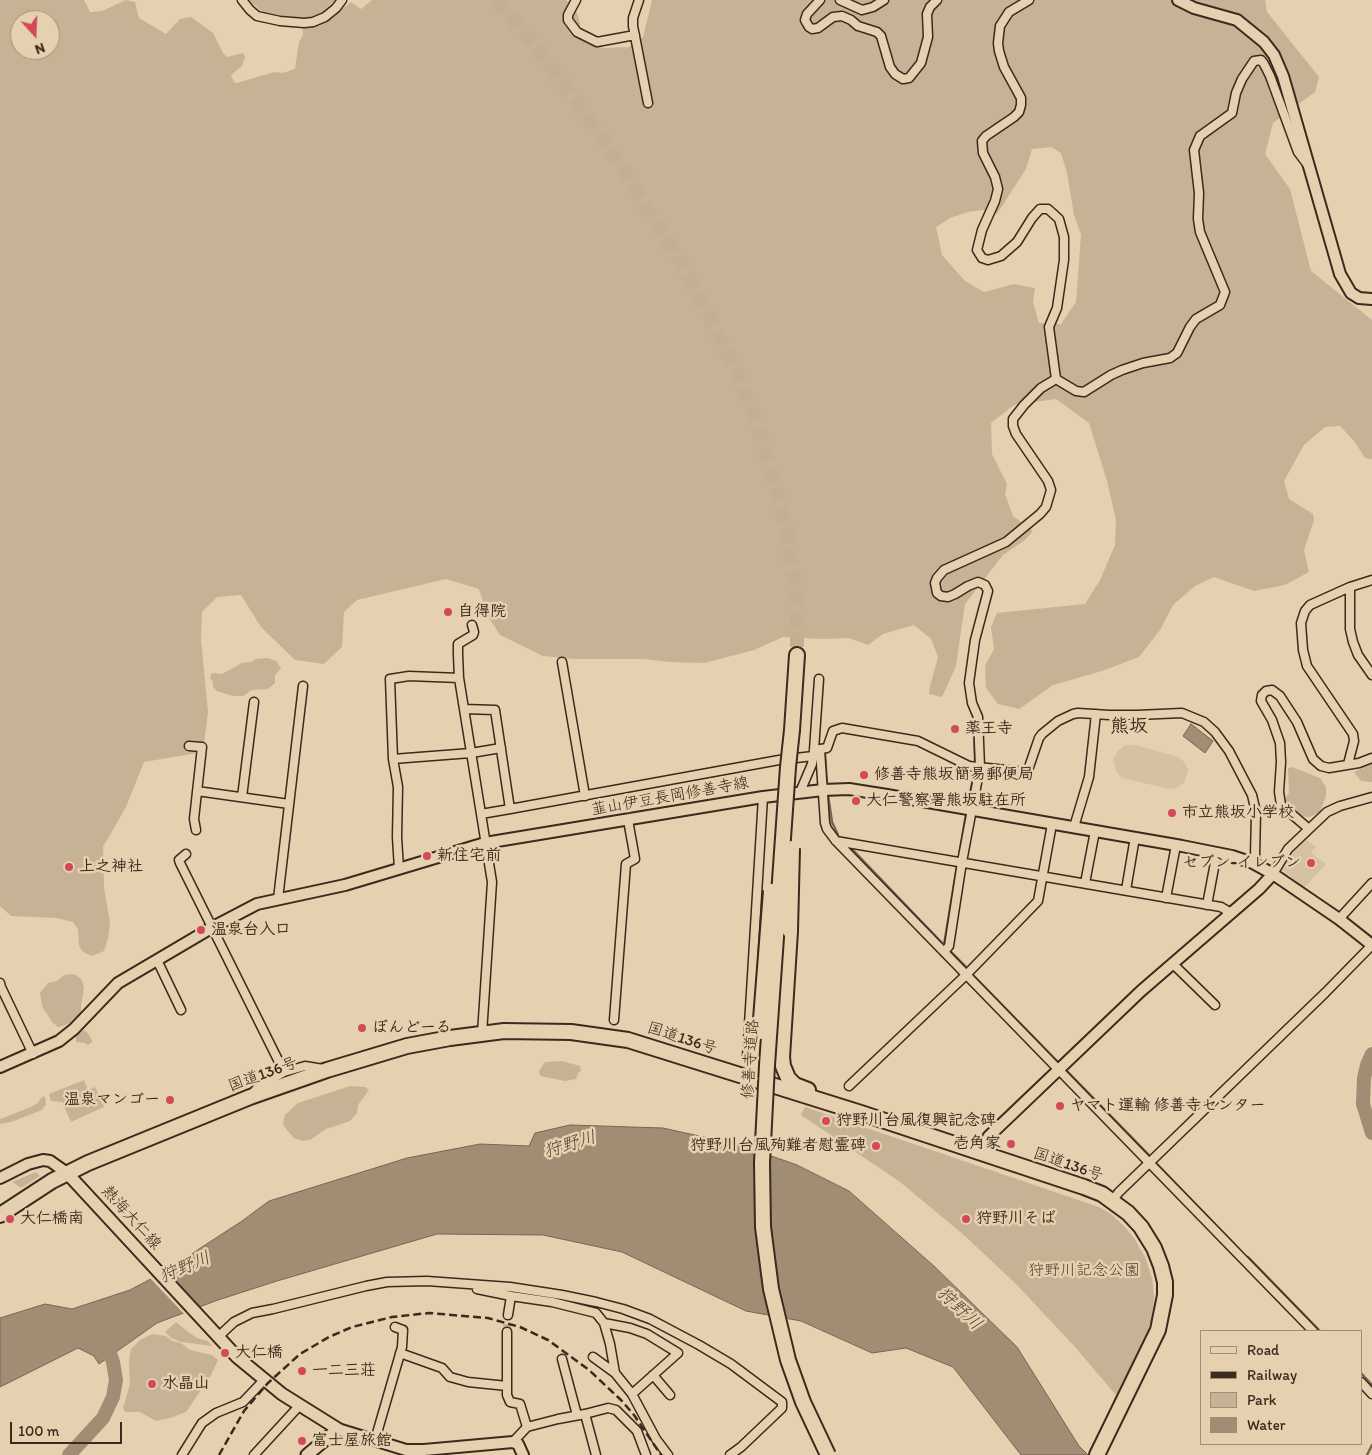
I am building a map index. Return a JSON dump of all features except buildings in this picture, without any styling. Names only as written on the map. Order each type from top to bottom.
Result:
[{"type":"highway","name":"修善寺道路","points":[[797,655],[767,1065],[762,1163],[763,1227],[770,1288],[786,1351],[803,1402],[828,1455]]},
{"type":"highway","points":[[792,730],[795,783],[790,931],[782,1057],[785,1072],[795,1085],[843,1101],[861,1113]]},
{"type":"highway","points":[[754,1080],[752,1054],[760,1032],[782,784],[788,767]]},
{"type":"highway","name":"国道136号","points":[[0,1215],[67,1173],[250,1097],[327,1070],[407,1046],[504,1031],[601,1035],[655,1048],[861,1113],[979,1154],[1084,1187],[1102,1194],[1128,1213],[1147,1236],[1161,1266],[1165,1289],[1163,1311],[1158,1330],[1097,1455]]},
{"type":"highway","points":[[769,1085],[776,1074],[782,1057]]},
{"type":"main road","points":[[1178,0],[1194,8],[1237,20],[1264,42],[1274,55],[1283,76],[1340,274],[1351,293],[1359,298],[1372,299]]},
{"type":"main road","name":"韮山伊豆長岡修善寺線","points":[[0,1067],[33,1054],[59,1040],[74,1029],[118,983],[249,907],[344,885],[485,843],[800,792],[849,789],[1217,852],[1253,863],[1273,874],[1339,919],[1372,945]]},
{"type":"main road","points":[[979,1154],[989,1136],[1058,1070],[1172,963],[1260,889],[1273,874]]},
{"type":"main road","points":[[0,1178],[28,1164],[44,1160],[50,1161],[67,1173]]},
{"type":"main road","name":"熱海大仁線","points":[[67,1173],[237,1357],[264,1380],[338,1428]]},
{"type":"main road","points":[[307,1455],[338,1428],[406,1450],[424,1453],[513,1442],[518,1444],[523,1455]]},
{"type":"street","points":[[242,0],[257,16],[280,21],[304,23],[313,22],[324,17],[336,8],[342,0]]},
{"type":"street","points":[[576,0],[568,15],[568,20],[577,32],[597,42],[635,35]]},
{"type":"street","points":[[639,0],[633,18],[648,103]]},
{"type":"street","points":[[820,0],[807,14],[805,20],[807,25],[812,29],[819,27],[833,17],[842,16],[858,26],[876,32],[881,36],[890,68],[903,79],[909,78],[921,63],[928,37],[927,14],[930,7],[937,0]]},
{"type":"street","points":[[840,0],[862,10],[873,7],[884,0]]},
{"type":"street","points":[[1029,0],[1009,12],[1000,26],[999,52],[1004,68],[1021,98],[1021,105],[1019,112],[1014,117],[986,136],[982,141],[983,153],[995,177],[998,189],[995,201],[982,230],[977,250],[982,258],[988,260],[1001,256],[1017,242],[1040,209],[1048,209],[1059,220],[1064,236],[1064,260],[1057,308],[1049,327],[1056,379]]},
{"type":"street","points":[[1056,379],[1076,391],[1084,392],[1122,370],[1170,358],[1177,353],[1196,319],[1220,305],[1225,292],[1200,232],[1198,218],[1199,193],[1194,150],[1200,136],[1232,113],[1236,93],[1242,79],[1254,61],[1261,60],[1270,76],[1298,152],[1307,164]]},
{"type":"street","points":[[944,952],[949,946],[962,862],[980,767],[978,718],[972,703],[969,684],[975,640],[988,591],[986,585],[978,582],[948,597],[937,593],[935,584],[937,578],[944,570],[1006,542],[1046,507],[1051,490],[1048,481],[1016,434],[1013,418],[1024,404],[1041,388],[1056,379]]},
{"type":"street","points":[[1348,764],[1354,734],[1308,666],[1303,650],[1301,623],[1305,611],[1310,605],[1350,587],[1372,580]]},
{"type":"street","points":[[1350,587],[1350,629],[1353,642],[1358,655],[1372,675]]},
{"type":"street","points":[[472,625],[473,635],[458,644],[459,678],[492,882],[482,1034]]},
{"type":"street","points":[[562,662],[585,796]]},
{"type":"street","points":[[399,869],[397,837],[398,787],[394,759],[390,679],[409,676],[459,678]]},
{"type":"street","points":[[819,678],[816,752],[823,790],[825,822],[827,829],[836,841],[1312,1330]]},
{"type":"street","points":[[278,899],[303,686]]},
{"type":"street","points":[[1309,829],[1281,805],[1279,792],[1280,743],[1272,720],[1261,701],[1262,695],[1266,691],[1272,690],[1280,696],[1297,722],[1316,763],[1329,768],[1359,763],[1372,758]]},
{"type":"street","points":[[242,797],[254,702]]},
{"type":"street","points":[[464,709],[495,710],[510,809]]},
{"type":"street","points":[[481,814],[816,752],[827,748],[833,731],[842,728],[918,741],[963,764],[1025,772],[1028,770],[1039,738],[1050,727],[1073,714],[1136,715],[1182,713],[1204,722],[1215,732],[1242,776],[1255,803],[1255,856],[1253,863]]},
{"type":"street","points":[[1074,827],[1089,777],[1096,714]]},
{"type":"street","points":[[189,746],[202,747],[194,823],[196,830]]},
{"type":"street","points":[[394,759],[471,753],[501,748]]},
{"type":"street","points":[[800,792],[816,752]]},
{"type":"street","points":[[197,791],[289,804]]},
{"type":"street","points":[[752,1054],[753,966],[763,797]]},
{"type":"street","points":[[1273,874],[1288,849],[1332,810],[1372,797]]},
{"type":"street","points":[[614,1020],[626,864],[635,859],[628,820]]},
{"type":"street","points":[[849,1086],[966,975],[1038,901],[1052,824]]},
{"type":"street","points":[[1085,883],[1095,831]]},
{"type":"street","points":[[1126,890],[1135,837]]},
{"type":"street","points":[[836,841],[1221,907],[1231,913]]},
{"type":"street","points":[[1166,898],[1176,845]]},
{"type":"street","points":[[1207,905],[1217,852]]},
{"type":"street","points":[[186,854],[180,862],[284,1072]]},
{"type":"street","points":[[1339,919],[1372,883]]},
{"type":"street","points":[[1112,1201],[1119,1192],[1325,993],[1372,945]]},
{"type":"street","points":[[157,960],[181,1010]]},
{"type":"street","points":[[1172,963],[1215,1005]]},
{"type":"street","points":[[752,1054],[758,980],[753,966]]},
{"type":"street","points":[[0,983],[33,1054]]},
{"type":"street","points":[[250,1097],[258,1087],[284,1072],[305,1066],[327,1070]]},
{"type":"street","points":[[214,1333],[252,1313],[366,1286],[406,1281],[510,1288],[562,1295],[623,1309],[658,1323],[716,1354],[782,1402],[782,1408],[730,1455]]},
{"type":"street","points":[[469,1284],[476,1288],[511,1296],[552,1302],[596,1313],[604,1323],[615,1373]]},
{"type":"street","points":[[508,1315],[511,1296]]},
{"type":"street","points":[[604,1323],[630,1328],[647,1334],[678,1353],[632,1394]]},
{"type":"street","points":[[375,1440],[400,1353],[403,1330],[395,1328]]},
{"type":"street","points":[[508,1332],[507,1395],[510,1402],[520,1404],[527,1428]]},
{"type":"street","points":[[400,1353],[442,1368],[450,1377],[468,1382],[507,1386]]},
{"type":"street","points":[[593,1356],[615,1373],[632,1394],[656,1439],[668,1455]]},
{"type":"street","points":[[562,1359],[596,1455]]},
{"type":"street","points":[[653,1376],[670,1395]]},
{"type":"street","points":[[182,1455],[202,1423],[216,1412],[243,1402],[264,1380]]},
{"type":"street","points":[[1362,1383],[1372,1394]]},
{"type":"street","points":[[254,1455],[300,1405]]},
{"type":"street","points":[[513,1442],[527,1428],[608,1408],[616,1410],[637,1431],[646,1455]]},
{"type":"street","points":[[741,1447],[747,1455]]},
{"type":"shaded area","points":[[1125,745],[1135,745],[1179,757],[1185,763],[1188,770],[1184,783],[1176,788],[1169,789],[1122,778],[1116,771],[1113,759],[1117,752]]},
{"type":"shaded area","points":[[1304,838],[1316,847],[1311,853],[1326,864],[1304,888],[1280,868],[1290,851]]},
{"type":"green space","points":[[0,0],[84,0],[90,12],[102,11],[126,0],[135,2],[139,18],[166,34],[180,19],[191,17],[213,33],[227,57],[243,53],[245,57],[242,66],[231,75],[234,82],[237,83],[274,72],[283,73],[295,69],[299,42],[303,35],[302,18],[263,13],[249,0],[335,0],[322,13],[324,19],[330,18],[351,2],[361,9],[372,0],[566,0],[577,13],[580,23],[579,38],[603,48],[629,47],[643,37],[652,0],[1265,0],[1267,12],[1319,77],[1315,92],[1273,123],[1265,154],[1290,189],[1311,271],[1372,320],[1372,459],[1365,458],[1354,441],[1340,426],[1325,427],[1304,445],[1284,481],[1289,499],[1313,514],[1314,520],[1304,550],[1309,572],[1285,585],[1254,591],[1214,577],[1195,586],[1173,605],[1160,630],[1139,657],[1102,671],[1053,685],[1019,709],[998,704],[986,688],[985,666],[994,649],[991,627],[997,613],[1085,604],[1100,580],[1115,545],[1116,520],[1107,481],[1089,423],[1056,399],[1014,405],[991,423],[992,454],[1007,484],[1005,494],[1013,516],[1033,531],[1025,540],[1003,555],[965,604],[956,666],[942,697],[929,694],[938,657],[931,639],[914,625],[883,634],[868,645],[849,638],[783,637],[754,650],[704,663],[644,659],[574,659],[543,656],[500,635],[487,615],[479,589],[446,579],[357,600],[344,612],[342,647],[324,664],[295,660],[261,627],[241,595],[217,597],[202,612],[201,639],[208,712],[203,752],[144,762],[126,807],[103,847],[104,888],[110,922],[104,951],[92,956],[83,952],[79,946],[78,929],[73,922],[56,918],[11,916],[0,906]],"holes":[[[1051,147],[1061,153],[1067,173],[1074,215],[1081,235],[1076,302],[1061,324],[1039,323],[1033,302],[1035,288],[1014,284],[984,292],[965,281],[942,255],[936,227],[950,218],[968,212],[982,210],[997,214],[1026,169],[1032,149]]]},
{"type":"green space","points":[[268,658],[276,661],[281,668],[275,675],[275,683],[268,689],[252,690],[243,696],[233,696],[217,691],[213,687],[213,682],[210,678],[212,673],[222,674],[242,663]]},
{"type":"green space","points":[[1372,764],[1372,782],[1361,781],[1354,772]]},
{"type":"green space","points":[[1292,767],[1320,778],[1326,787],[1326,796],[1320,812],[1310,817],[1301,816],[1286,804],[1284,799],[1289,793],[1288,768]]},
{"type":"green space","points":[[64,975],[76,975],[82,980],[84,988],[81,1012],[77,1020],[58,1027],[52,1022],[42,1006],[40,993],[48,983],[57,981]]},
{"type":"green space","points":[[83,1030],[87,1032],[92,1040],[88,1045],[76,1042],[76,1034]]},
{"type":"green space","points":[[562,1061],[580,1066],[581,1071],[576,1079],[565,1081],[540,1076],[539,1071],[545,1062]]},
{"type":"green space","points":[[84,1080],[88,1090],[95,1087],[104,1107],[71,1122],[62,1102],[51,1101],[49,1094]]},
{"type":"green space","points":[[350,1086],[365,1087],[369,1090],[358,1105],[357,1113],[350,1121],[326,1129],[310,1140],[302,1141],[294,1138],[283,1124],[285,1115],[298,1103]]},
{"type":"green space","points":[[45,1096],[46,1104],[42,1110],[11,1122],[0,1124],[0,1119],[31,1107]]},
{"type":"green space","name":"狩野川記念公園","points":[[805,1107],[1099,1207],[1111,1214],[1124,1226],[1134,1238],[1145,1257],[1152,1278],[1154,1298],[1152,1318],[1144,1342],[1116,1395],[1075,1347],[1017,1285],[965,1236],[900,1182],[801,1115]]},
{"type":"green space","points":[[36,1172],[40,1176],[21,1188],[12,1182]]},
{"type":"green space","points":[[176,1322],[197,1338],[208,1341],[212,1346],[181,1342],[171,1338],[165,1332]]},
{"type":"green space","points":[[152,1334],[166,1336],[172,1341],[181,1343],[190,1350],[212,1355],[218,1360],[211,1375],[186,1412],[156,1421],[140,1412],[125,1412],[123,1408],[130,1384],[129,1361],[131,1349],[140,1340]]},
{"type":"water","points":[[1191,724],[1213,741],[1205,753],[1183,736]]},
{"type":"water","name":"狩野川","points":[[570,1125],[663,1128],[740,1145],[797,1165],[849,1191],[935,1267],[1017,1347],[1079,1446],[1088,1455],[1021,1455],[953,1367],[906,1348],[872,1353],[801,1321],[746,1311],[622,1252],[543,1235],[437,1234],[277,1281],[218,1300],[157,1323],[99,1364],[94,1356],[78,1348],[0,1387],[0,1318],[45,1304],[72,1309],[130,1290],[175,1266],[269,1201],[407,1158],[480,1144],[529,1146],[535,1133]]},
{"type":"pier","points":[[164,1269],[200,1309],[185,1315],[149,1277]]},
{"type":"waterway","points":[[974,724],[975,761]]},
{"type":"waterway","points":[[825,754],[827,783]]},
{"type":"waterway","points":[[968,803],[974,774]]},
{"type":"waterway","points":[[828,795],[832,822],[838,835]]},
{"type":"waterway","points":[[959,856],[966,814]]},
{"type":"waterway","points":[[851,848],[944,945]]},
{"type":"waterway","points":[[944,945],[957,866]]},
{"type":"waterway","points":[[950,951],[967,968]]},
{"type":"waterway","points":[[973,975],[1057,1061]]},
{"type":"waterway","points":[[1372,1054],[1364,1078],[1363,1104],[1372,1133]]},
{"type":"waterway","points":[[1067,1071],[1150,1156]]},
{"type":"waterway","points":[[1157,1164],[1239,1249]]},
{"type":"waterway","points":[[1248,1257],[1319,1330]]},
{"type":"waterway","points":[[69,1455],[103,1418],[113,1397],[116,1380],[113,1362],[105,1339]]},
{"type":"waterway","points":[[1362,1374],[1372,1385]]},
{"type":"waterway","points":[[1367,1455],[1372,1445]]},
{"type":"tunnel","points":[[496,0],[578,103],[619,163],[668,241],[710,316],[735,369],[755,418],[768,459],[787,535],[797,600],[797,655]]},
{"type":"tunnel","points":[[507,1332],[508,1315]]},
{"type":"railway","points":[[219,1455],[244,1411],[268,1383],[300,1354],[329,1337],[352,1327],[392,1317],[429,1313],[488,1318],[520,1327],[548,1340],[589,1370],[621,1400],[634,1415],[661,1455]]},
{"type":"place","name":"自得院","points":[[448,612]]},
{"type":"place","name":"薬王寺","points":[[955,729]]},
{"type":"place","name":"修善寺熊坂簡易郵便局","points":[[864,775]]},
{"type":"place","name":"大仁警察署熊坂駐在所","points":[[856,801]]},
{"type":"place","name":"市立熊坂小学校","points":[[1172,813]]},
{"type":"place","name":"新住宅前","points":[[427,856]]},
{"type":"place","name":"セブン-イレブン","points":[[1311,863]]},
{"type":"place","name":"上之神社","points":[[69,867]]},
{"type":"place","name":"温泉台入口","points":[[201,930]]},
{"type":"place","name":"ぼんどーる","points":[[362,1028]]},
{"type":"place","name":"温泉マンゴー","points":[[170,1100]]},
{"type":"place","name":"ヤマト運輸 修善寺センター","points":[[1060,1106]]},
{"type":"place","name":"狩野川台風復興記念碑","points":[[826,1121]]},
{"type":"place","name":"壱角家","points":[[1011,1144]]},
{"type":"place","name":"狩野川台風殉難者慰霊碑","points":[[876,1146]]},
{"type":"place","name":"大仁橋南","points":[[10,1219]]},
{"type":"place","name":"狩野川そば","points":[[966,1219]]},
{"type":"place","name":"大仁橋","points":[[225,1353]]},
{"type":"place","name":"一二三荘","points":[[302,1371]]},
{"type":"place","name":"水晶山","points":[[152,1384]]},
{"type":"place","name":"富士屋旅館","points":[[302,1441]]},
{"type":"district","name":"熊坂","points":[[1129,727]]}]
